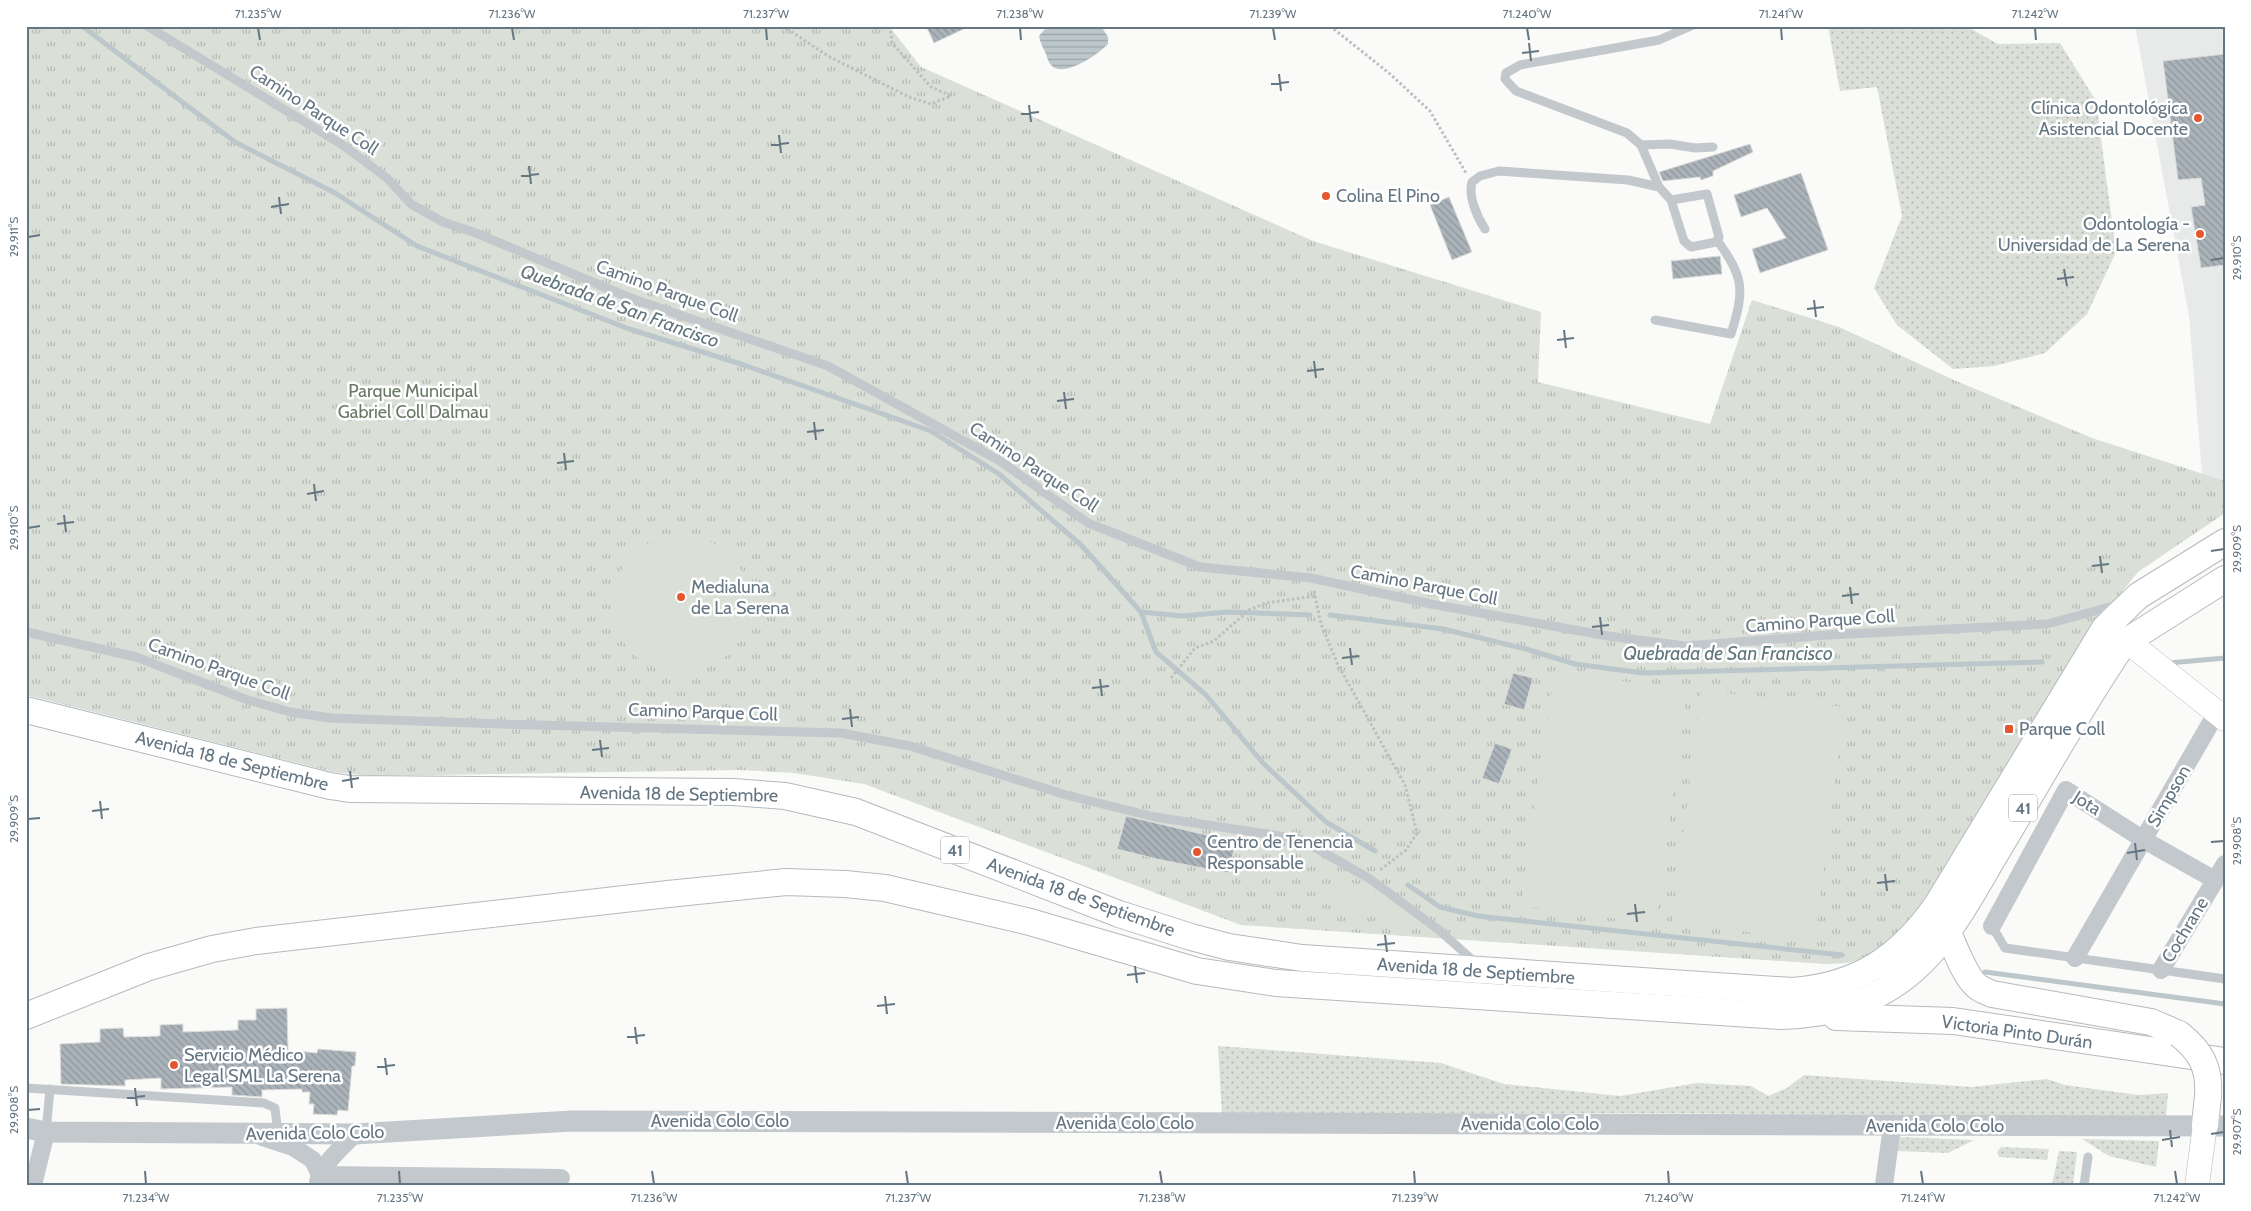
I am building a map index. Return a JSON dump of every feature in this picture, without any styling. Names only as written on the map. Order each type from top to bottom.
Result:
[{"type":"main road","name":"41","points":[[2105,628],[2118,613],[2138,596],[2225,542]]},
{"type":"main road","name":"41","points":[[1808,1015],[1849,1007],[1891,986],[1922,961],[1947,931],[2107,668],[2127,641],[2225,578]]},
{"type":"main road","points":[[2105,628],[2127,641],[2141,654],[2221,715]]},
{"type":"main road","name":"Avenida 18 de Septiembre","points":[[26,710],[330,786],[350,789],[733,792],[759,793],[810,800],[856,812],[1118,914],[1210,942],[1250,951],[1302,958],[1486,972],[1792,991],[1838,983],[1865,973],[1902,948],[1916,933],[1937,905],[2105,628]]},
{"type":"main road","name":"Avenida 18 de Septiembre","points":[[26,1016],[149,967],[212,949],[256,941],[786,882],[845,884],[885,888],[1030,922],[1197,971],[1276,983],[1708,1012],[1782,1016],[1808,1015]]},
{"type":"main road","points":[[1947,931],[1966,976],[1978,988],[1992,994],[2151,1022],[2179,1034],[2189,1042],[2203,1060],[2208,1077],[2208,1096],[2215,1125],[2197,1185]]},
{"type":"main road","points":[[1953,1021],[2076,1010]]},
{"type":"main road","name":"Victoria Pinto Durán","points":[[1808,1015],[1953,1021],[2225,1061]]},
{"type":"street","name":"Simpson","points":[[2075,958],[2144,840],[2221,715]]},
{"type":"street","name":"Jota","points":[[1992,926],[2066,790],[2144,840],[2215,880]]},
{"type":"street","name":"Cochrane","points":[[2161,970],[2225,864]]},
{"type":"street","name":"Avenida Colo Colo","points":[[36,1130],[255,1135],[355,1134],[572,1120],[1892,1126],[2215,1125]]},
{"type":"street","points":[[1884,1185],[1892,1126]]},
{"type":"street","points":[[33,1185],[36,1130]]},
{"type":"street","points":[[318,1180],[342,1147],[355,1134]]},
{"type":"street","points":[[255,1135],[293,1147],[313,1160],[318,1180]]},
{"type":"street","points":[[318,1180],[561,1178]]},
{"type":"lane","name":"Camino Parque Coll","points":[[146,26],[341,144],[387,178],[411,204],[443,222],[476,233],[628,296],[828,366],[1000,461],[1088,523],[1200,567],[1311,578],[1430,604],[1608,636],[1685,646],[2047,624],[2114,606],[2138,596]]},
{"type":"lane","points":[[1671,200],[1707,194],[1719,237],[1716,242],[1691,247],[1684,241],[1671,200],[1659,187],[1640,145],[1628,133],[1516,91],[1505,79],[1506,73],[1520,66],[1659,40],[1691,26]]},
{"type":"lane","points":[[1640,145],[1670,144],[1694,148],[1713,147]]},
{"type":"lane","points":[[1485,229],[1480,222],[1470,189],[1472,182],[1480,176],[1499,171],[1628,180],[1659,187]]},
{"type":"lane","points":[[1655,320],[1731,334],[1740,304],[1739,278],[1732,260],[1717,240]]},
{"type":"lane","name":"Camino Parque Coll","points":[[26,632],[136,657],[245,699],[290,712],[331,718],[841,733],[910,746],[1066,795],[1155,817],[1300,839],[1370,879],[1439,930],[1486,972]]},
{"type":"lane","points":[[1992,926],[2005,948],[2225,979]]},
{"type":"lane","points":[[26,1088],[264,1103],[275,1108],[278,1135]]},
{"type":"lane","points":[[36,1130],[50,1089]]},
{"type":"lane","points":[[2084,1185],[2088,1157]]},
{"type":"path","points":[[783,26],[828,56],[909,97],[931,104],[951,96],[931,87],[892,43],[890,26]]},
{"type":"path","points":[[1330,26],[1389,72],[1430,111],[1472,182]]},
{"type":"path","points":[[1311,578],[1321,624],[1338,665],[1405,785],[1417,833],[1406,850],[1370,879]]},
{"type":"path","points":[[1171,678],[1195,648],[1214,641],[1249,610],[1266,603],[1315,596]]},
{"type":"shaded area","points":[[1054,26],[1101,26],[1108,37],[1108,44],[1081,64],[1057,69],[1049,62],[1039,36],[1044,30]]},
{"type":"shaded area","name":"Odontología - Universidad de La Serena","points":[[2135,26],[2218,26],[2225,29],[2225,481],[2202,474],[2189,316]]},
{"type":"green space","name":"Parque Municipal Gabriel Coll Dalmau","points":[[26,26],[889,26],[921,67],[1313,241],[1541,312],[1538,382],[1710,424],[1752,300],[1839,327],[1954,380],[2092,438],[2225,481],[2225,513],[2138,572],[2089,632],[2004,774],[1905,930],[1872,955],[1848,963],[1826,964],[1241,925],[864,784],[794,773],[739,770],[371,776],[333,772],[26,695]]},
{"type":"green space","points":[[1828,26],[1966,26],[1998,44],[2060,43],[2096,101],[2116,252],[2087,314],[2045,353],[1994,366],[1953,369],[1897,325],[1874,288],[1902,216],[1877,87],[1840,91]]},
{"type":"green space","name":"Medialuna de La Serena","points":[[681,535],[707,540],[730,555],[745,578],[750,604],[745,630],[730,653],[707,668],[681,673],[655,668],[632,653],[617,630],[612,604],[617,578],[632,555],[655,540]]},
{"type":"green space","points":[[1554,672],[1687,690],[1655,924],[1521,906]]},
{"type":"green space","points":[[1701,690],[1844,707],[1815,940],[1672,923]]},
{"type":"green space","points":[[1350,880],[1361,891],[1372,891],[1414,917],[1402,929],[1365,912],[1351,917],[1322,901],[1334,883]]},
{"type":"green space","points":[[1218,1046],[1441,1063],[1504,1084],[1620,1096],[1697,1083],[1751,1086],[1768,1096],[1787,1088],[1804,1075],[1971,1087],[2047,1079],[2065,1085],[2138,1095],[2168,1093],[2166,1116],[1615,1113],[1222,1114]]},
{"type":"green space","points":[[1897,1137],[1974,1140],[1948,1153],[1896,1151]]},
{"type":"green space","points":[[2082,1139],[2159,1141],[2156,1167],[2109,1156]]},
{"type":"green space","points":[[2001,1147],[2049,1149],[2047,1160],[1999,1157],[1997,1152]]},
{"type":"green space","points":[[2059,1151],[2077,1152],[2073,1185],[2052,1185]]},
{"type":"building","points":[[926,26],[970,26],[934,43]]},
{"type":"building","name":"Clínica Odontológica Asistencial Docente","points":[[2225,54],[2225,265],[2201,268],[2191,207],[2205,205],[2201,178],[2178,180],[2163,61]]},
{"type":"building","points":[[1750,144],[1753,152],[1713,171],[1713,176],[1701,180],[1700,177],[1663,181],[1659,172]]},
{"type":"building","points":[[1801,173],[1828,250],[1760,273],[1752,249],[1786,238],[1767,208],[1741,217],[1734,195]]},
{"type":"building","points":[[1449,197],[1472,252],[1452,260],[1430,205]]},
{"type":"building","points":[[1720,256],[1722,274],[1673,279],[1671,261]]},
{"type":"building","points":[[1513,673],[1533,678],[1524,710],[1504,704]]},
{"type":"building","points":[[1495,743],[1512,749],[1499,784],[1482,778]]},
{"type":"building","points":[[1126,816],[1236,842],[1228,873],[1117,849]]},
{"type":"building","name":"Servicio Médico Legal SML La Serena","points":[[287,1008],[288,1050],[317,1053],[318,1049],[356,1052],[355,1066],[352,1066],[348,1111],[338,1110],[337,1115],[313,1114],[314,1104],[309,1104],[310,1092],[302,1092],[302,1089],[262,1090],[262,1097],[232,1095],[232,1087],[161,1089],[161,1078],[125,1080],[125,1086],[61,1084],[60,1044],[100,1042],[100,1029],[123,1028],[124,1037],[160,1036],[160,1025],[183,1024],[183,1032],[238,1030],[238,1020],[256,1020],[256,1009]]},
{"type":"waterway","name":"Quebrada de San Francisco","points":[[82,26],[235,142],[335,193],[417,246],[629,329],[744,365],[931,431],[999,474],[1081,545],[1141,612],[1156,652],[1206,695],[1263,763],[1326,822],[1375,851]]},
{"type":"waterway","name":"Quebrada de San Francisco","points":[[1141,612],[1182,616],[1228,612],[1310,615]]},
{"type":"waterway","name":"Quebrada de San Francisco","points":[[1330,615],[1443,629],[1526,649],[1575,664],[1643,673],[2042,662]]},
{"type":"waterway","name":"Quebrada de San Francisco","points":[[2169,663],[2225,658]]},
{"type":"waterway","name":"Quebrada de San Francisco","points":[[1408,885],[1440,907],[1478,916],[1842,955]]},
{"type":"waterway","name":"Quebrada de San Francisco","points":[[1985,972],[2225,1004]]},
{"type":"place","name":"Clínica Odontológica Asistencial Docente","points":[[2198,118]]},
{"type":"place","name":"Colina El Pino","points":[[1326,196]]},
{"type":"place","name":"Odontología - Universidad de La Serena","points":[[2200,234]]},
{"type":"place","name":"Medialuna de La Serena","points":[[681,597]]},
{"type":"place","name":"Parque Coll","points":[[2009,729]]},
{"type":"place","name":"Centro de Tenencia Responsable","points":[[1197,852]]},
{"type":"place","name":"Servicio Médico Legal SML La Serena","points":[[174,1065]]}]
